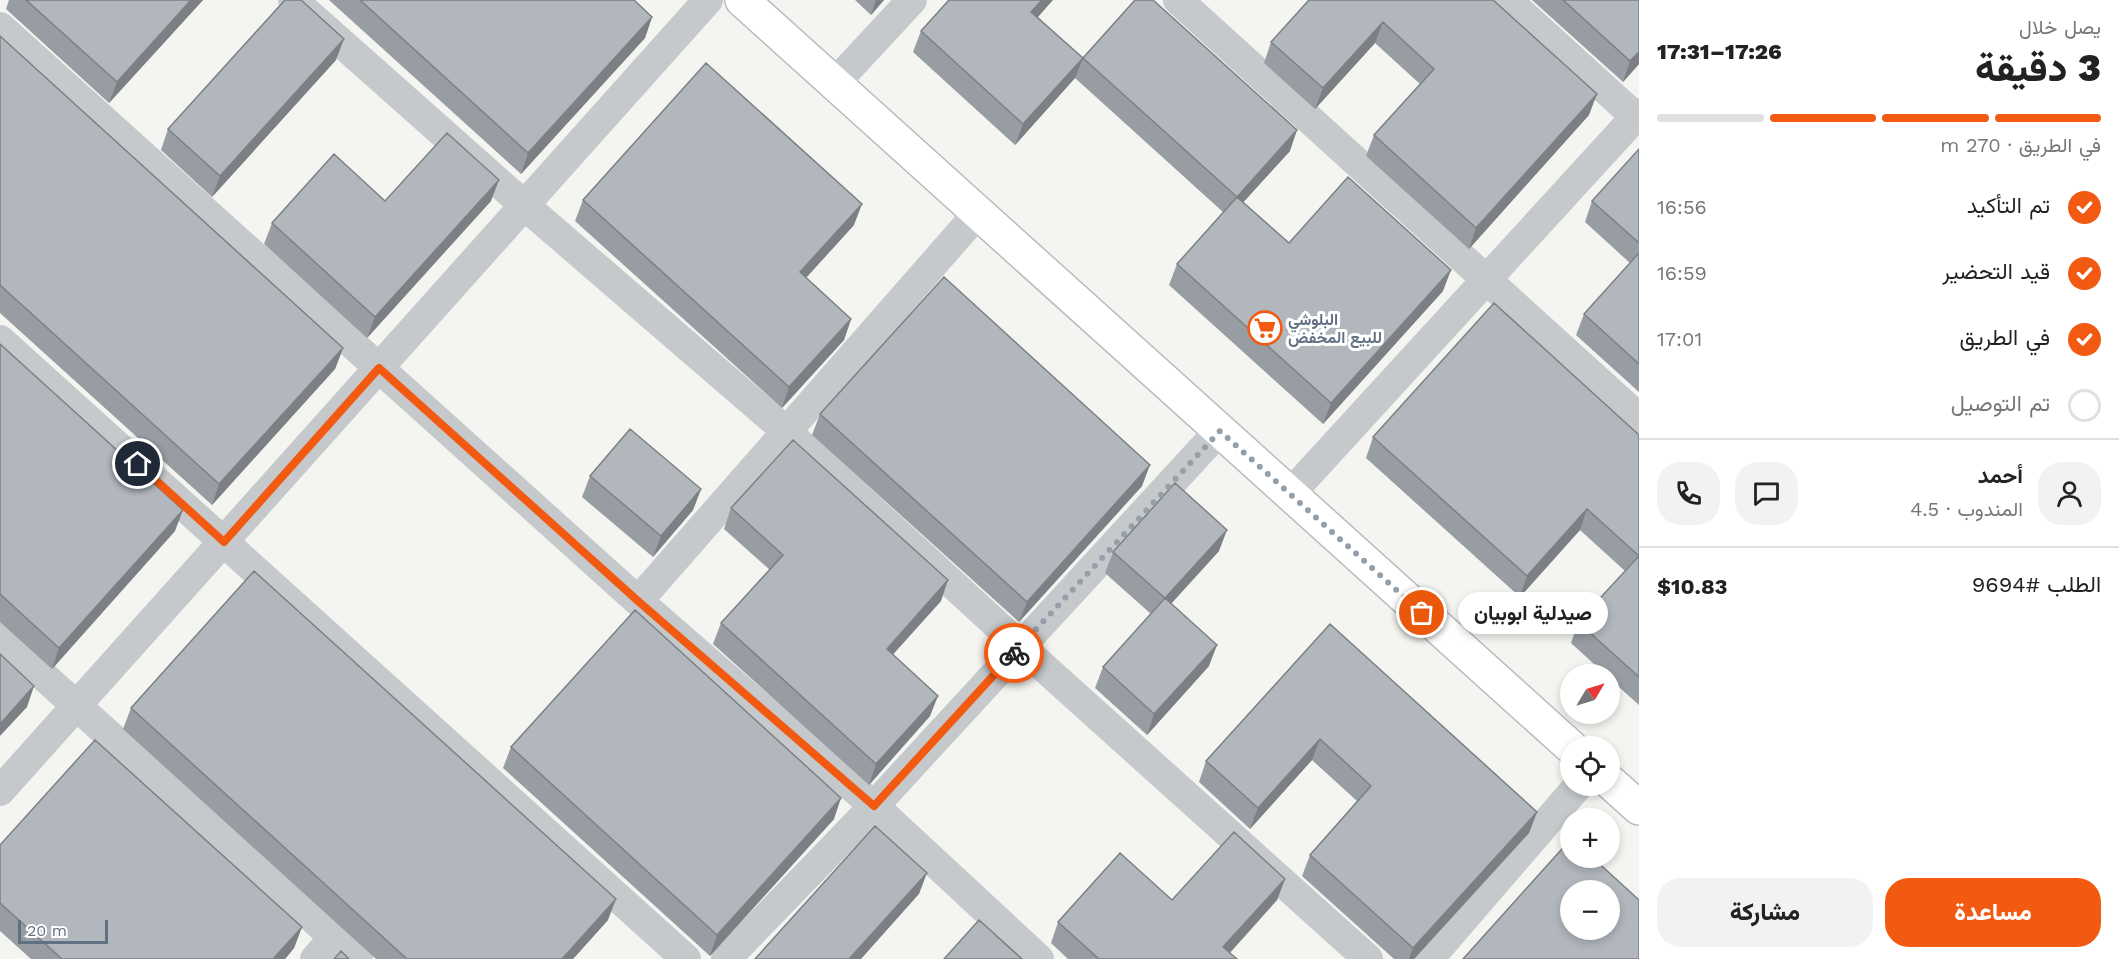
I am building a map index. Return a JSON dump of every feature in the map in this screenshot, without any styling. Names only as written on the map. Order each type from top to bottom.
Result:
[{"type":"street","points":[[293,0],[524,205],[786,431],[1020,646],[1368,959]]},
{"type":"street","points":[[0,791],[708,0]]},
{"type":"street","points":[[742,0],[1560,737]]},
{"type":"street","points":[[834,84],[912,0]]},
{"type":"street","points":[[1178,0],[1639,418]]},
{"type":"street","points":[[1290,494],[1638,117],[1507,0]]},
{"type":"street","points":[[0,27],[638,601],[874,806],[1039,959]]},
{"type":"street","points":[[638,601],[978,213]]},
{"type":"street","points":[[0,340],[686,959]]},
{"type":"street","points":[[726,959],[874,806],[1220,431]]},
{"type":"street","points":[[0,637],[77,706],[324,948],[358,959]]},
{"type":"street","points":[[1620,791],[1639,808]]},
{"type":"street","points":[[1428,959],[1569,796]]},
{"type":"building","points":[[26,0],[191,0],[117,82]]},
{"type":"building","points":[[285,0],[301,0],[344,39],[220,176],[168,129]]},
{"type":"building","points":[[360,0],[634,0],[652,17],[528,153]]},
{"type":"building","points":[[949,0],[1042,0],[1031,12],[1083,58],[1023,124],[921,31]]},
{"type":"building","points":[[1135,0],[1153,0],[1297,130],[1237,197],[1083,58]]},
{"type":"building","points":[[1309,0],[1493,0],[1597,94],[1476,228],[1374,135],[1434,69],[1383,22],[1323,88],[1271,42]]},
{"type":"building","points":[[1563,0],[1639,0],[1639,52],[1630,61]]},
{"type":"building","points":[[0,36],[343,348],[219,484],[0,285]]},
{"type":"building","points":[[706,63],[862,204],[800,272],[851,319],[789,387],[583,200]]},
{"type":"building","points":[[447,133],[499,180],[375,317],[272,223],[334,154],[385,201]]},
{"type":"building","points":[[1639,149],[1639,243],[1592,201]]},
{"type":"building","points":[[1348,177],[1451,270],[1331,403],[1177,264],[1237,197],[1289,243]]},
{"type":"building","points":[[1639,253],[1639,364],[1584,314]]},
{"type":"building","points":[[944,277],[1150,465],[1027,602],[820,414]]},
{"type":"building","points":[[1494,303],[1639,435],[1639,556],[1587,509],[1527,576],[1373,437]]},
{"type":"building","points":[[0,344],[183,510],[59,648],[0,594]]},
{"type":"building","points":[[630,429],[701,489],[661,536],[590,476]]},
{"type":"building","points":[[793,440],[948,580],[887,649],[938,696],[876,764],[721,623],[783,555],[731,508]]},
{"type":"building","points":[[1175,483],[1227,530],[1165,598],[1113,552]]},
{"type":"building","points":[[1639,556],[1639,677],[1578,622]]},
{"type":"building","points":[[254,571],[616,899],[562,959],[407,959],[131,708]]},
{"type":"building","points":[[1165,598],[1217,645],[1154,714],[1103,667]]},
{"type":"building","points":[[635,610],[841,798],[717,935],[511,747]]},
{"type":"building","points":[[1330,624],[1537,812],[1413,948],[1310,855],[1371,786],[1320,739],[1258,808],[1206,761]]},
{"type":"building","points":[[0,654],[34,686],[0,724]]},
{"type":"building","points":[[95,740],[302,927],[273,959],[62,959],[0,903],[0,845]]},
{"type":"building","points":[[875,826],[927,873],[849,959],[755,959]]},
{"type":"building","points":[[1234,832],[1285,879],[1223,947],[1237,959],[1099,959],[1058,922],[1120,853],[1172,900]]},
{"type":"building","points":[[1560,851],[1560,868],[1604,868],[1617,880],[1560,880],[1560,940],[1620,940],[1620,883],[1639,900],[1639,959],[1463,959]]},
{"type":"building","points":[[979,920],[1022,959],[944,959]]},
{"type":"building","points":[[341,951],[349,959],[334,959]]},
{"type":"way so far","points":[[1014,653],[1220,431],[1422,613]]},
{"type":"place","name":"البلوشي للبيع المخفض","points":[[1265,328]]},
{"type":"place","name":"صيدلية ابوبيان","points":[[1422,613]]},
{"type":"route","points":[[138,464],[224,542],[379,368],[638,601],[874,806],[1014,653]]}]
